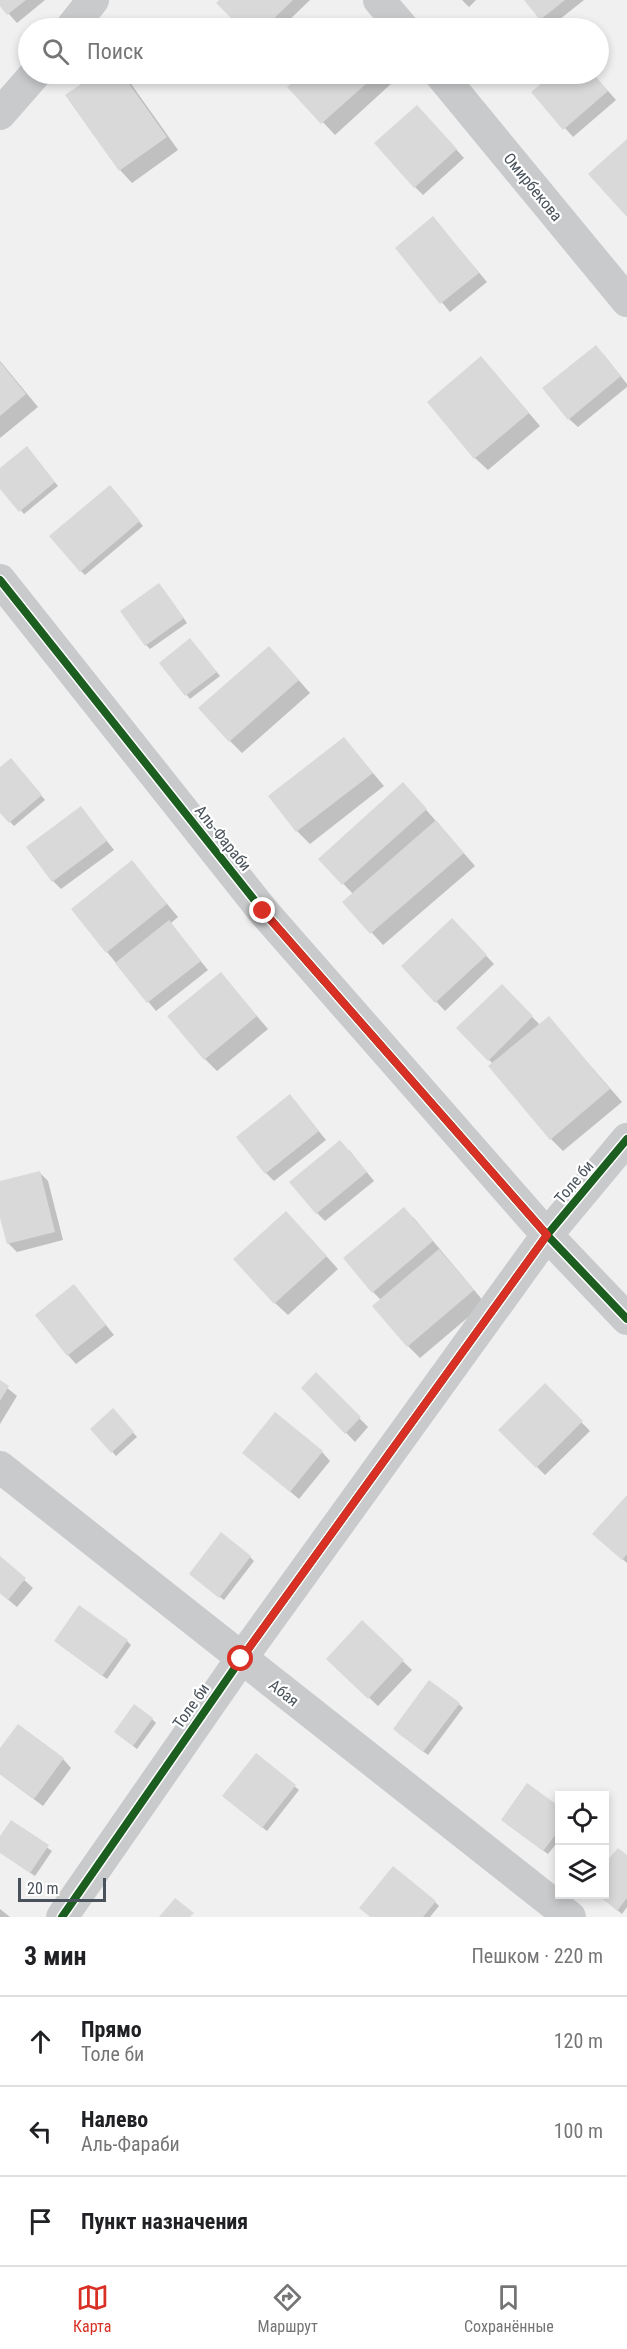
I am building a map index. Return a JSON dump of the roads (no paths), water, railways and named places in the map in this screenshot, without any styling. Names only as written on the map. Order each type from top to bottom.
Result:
[{"type":"street","points":[[79,18],[93,0]]},
{"type":"street","points":[[379,0],[394,18]]},
{"type":"street","points":[[0,114],[26,84]]},
{"type":"street","name":"Омирбекова","points":[[448,84],[627,301]]},
{"type":"street","name":"Аль-Фараби","points":[[0,580],[263,911],[547,1235],[627,1319]]},
{"type":"street","name":"Толе би","points":[[62,1917],[241,1659],[547,1235],[627,1139]]},
{"type":"street","name":"Абая","points":[[0,1467],[570,1917]]}]
